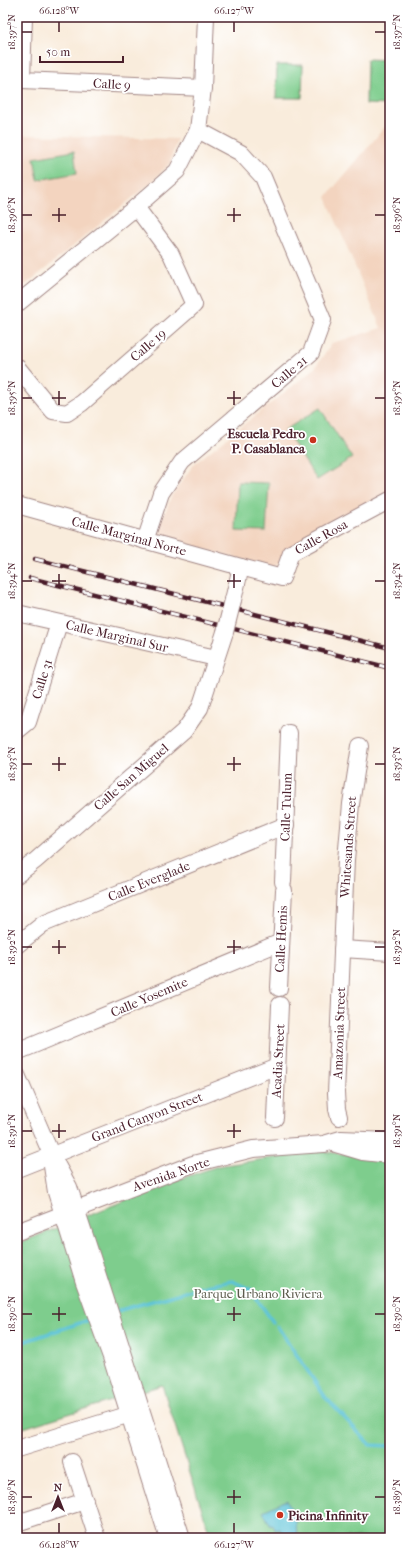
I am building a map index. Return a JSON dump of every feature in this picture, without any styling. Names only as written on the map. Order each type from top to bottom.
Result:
[{"type":"street","name":"Calle 9","points":[[24,17],[22,80],[203,88]]},
{"type":"street","points":[[17,304],[136,207],[177,171],[198,130],[203,88],[206,17]]},
{"type":"street","name":"Calle 21","points":[[145,541],[161,493],[182,462],[311,353],[322,320],[263,177],[241,153],[198,130]]},
{"type":"street","name":"Calle 19","points":[[17,367],[53,411],[67,413],[82,403],[194,305],[171,254],[136,207]]},
{"type":"street","name":"Calle Rosa","points":[[241,567],[282,578],[291,552],[390,500]]},
{"type":"street","name":"Calle Marginal Norte","points":[[17,505],[241,567]]},
{"type":"street","points":[[216,658],[225,632],[241,567]]},
{"type":"street","name":"Calle Marginal Sur","points":[[17,613],[216,658]]},
{"type":"street","name":"Calle 31","points":[[17,731],[28,722],[59,623]]},
{"type":"street","name":"Calle San Miguel","points":[[17,875],[184,731],[200,708],[216,658]]},
{"type":"street","name":"Calle Tulum","points":[[283,886],[289,733]]},
{"type":"street","name":"Whitesands Street","points":[[342,949],[348,831],[360,746]]},
{"type":"street","name":"Calle Everglade","points":[[17,944],[43,924],[286,825]]},
{"type":"street","name":"Calle Hemis","points":[[279,988],[283,886]]},
{"type":"street","name":"Calle Yosemite","points":[[17,1052],[281,942]]},
{"type":"street","points":[[342,949],[390,952]]},
{"type":"street","name":"Amazonia Street","points":[[339,1117],[336,1093],[342,949]]},
{"type":"street","name":"Acadia Street","points":[[275,1118],[280,1005]]},
{"type":"street","name":"Grand Canyon Street","points":[[17,1169],[51,1154],[277,1066]]},
{"type":"street","points":[[17,1075],[51,1154],[69,1187],[70,1211],[84,1282],[111,1357],[135,1412],[182,1538]]},
{"type":"street","name":"Avenida Norte","points":[[17,1232],[193,1164],[253,1149],[324,1144],[341,1140],[361,1139],[390,1141]]},
{"type":"street","points":[[331,1142],[363,1152],[390,1155]]},
{"type":"street","points":[[17,1449],[135,1412]]},
{"type":"street","points":[[135,1412],[168,1538]]},
{"type":"street","points":[[72,1462],[97,1538]]},
{"type":"street","points":[[17,1523],[85,1501]]},
{"type":"shaded area","points":[[390,121],[390,490],[282,557],[278,564],[271,567],[162,537],[157,533],[172,495],[194,464],[314,369],[332,343],[381,328],[326,197]]},
{"type":"shaded area","points":[[17,135],[177,139],[170,163],[153,181],[17,292]]},
{"type":"green space","points":[[367,59],[390,60],[390,105],[366,104]]},
{"type":"green space","points":[[277,65],[303,65],[302,98],[276,98]]},
{"type":"green space","points":[[74,151],[77,173],[38,180],[34,158]]},
{"type":"green space","points":[[320,408],[352,458],[317,480],[285,430]]},
{"type":"green space","points":[[238,482],[269,483],[266,532],[236,531]]},
{"type":"green space","name":"Parque Urbano Riviera","points":[[318,1151],[362,1156],[390,1165],[390,1538],[211,1538],[162,1385],[17,1430],[17,1244],[168,1183],[218,1166],[279,1157],[285,1152]]},
{"type":"water","name":"Picina Infinity","points":[[287,1500],[296,1519],[297,1538],[283,1538],[280,1529],[275,1530],[274,1526],[270,1525],[263,1511]]},
{"type":"waterway","points":[[117,1311],[206,1286],[232,1281],[250,1289],[273,1322]]},
{"type":"waterway","points":[[17,1344],[92,1319]]},
{"type":"waterway","points":[[277,1326],[326,1398],[370,1445],[390,1446]]},
{"type":"railway","points":[[35,559],[390,648]]},
{"type":"railway","points":[[30,578],[390,668]]},
{"type":"place","name":"Escuela Pedro P. Casablanca","points":[[313,440]]},
{"type":"place","name":"Picina Infinity","points":[[280,1515]]}]
